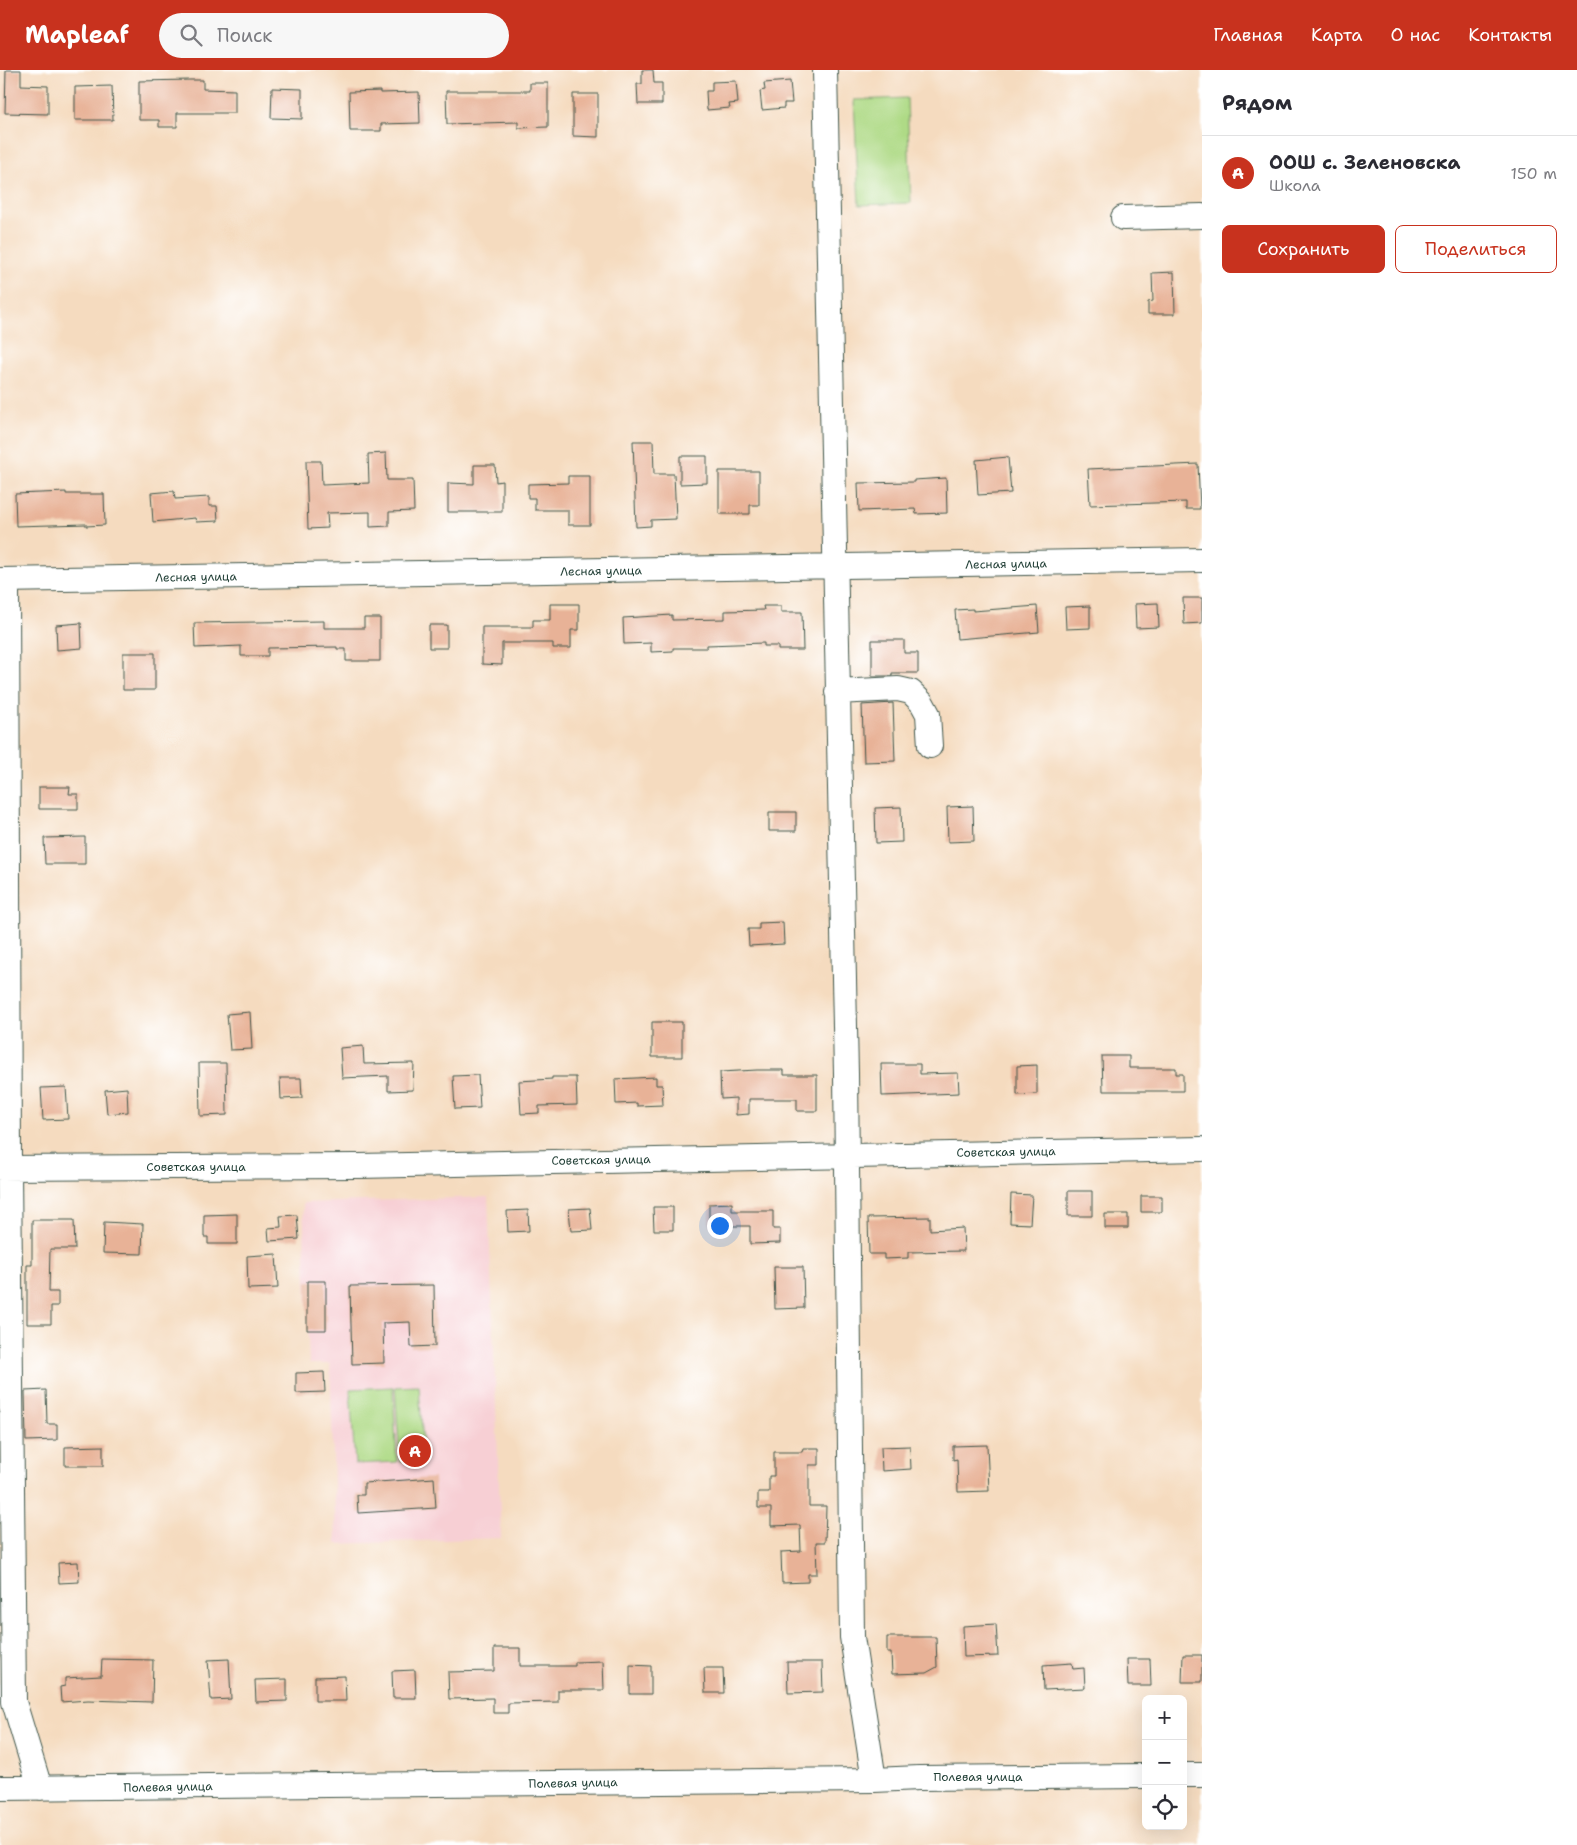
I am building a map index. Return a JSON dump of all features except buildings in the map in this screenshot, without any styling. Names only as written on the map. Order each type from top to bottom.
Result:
[{"type":"street","points":[[825,70],[847,1155],[852,1637],[874,1780]]},
{"type":"street","points":[[1123,218],[1202,216]]},
{"type":"street","name":"Лесная улица","points":[[3,580],[1202,560]]},
{"type":"street","points":[[3,580],[4,1168],[14,1702],[40,1788]]},
{"type":"street","points":[[837,692],[898,689],[911,692],[922,703],[928,714],[930,746]]},
{"type":"street","name":"Советская улица","points":[[4,1168],[359,1166],[1202,1149]]},
{"type":"street","points":[[1187,1776],[1202,1775]]},
{"type":"street","name":"Полевая улица","points":[[0,1788],[1142,1776]]},
{"type":"shaded area","points":[[488,1197],[501,1538],[336,1544],[330,1364],[309,1364],[303,1203]]},
{"type":"green space","points":[[907,98],[911,203],[859,205],[854,100]]},
{"type":"green space","points":[[419,1386],[424,1460],[400,1462],[395,1387]]},
{"type":"green space","points":[[393,1387],[397,1462],[355,1464],[350,1389]]},
{"type":"place","name":"ООШ с. Зеленовска","points":[[415,1451]]}]
